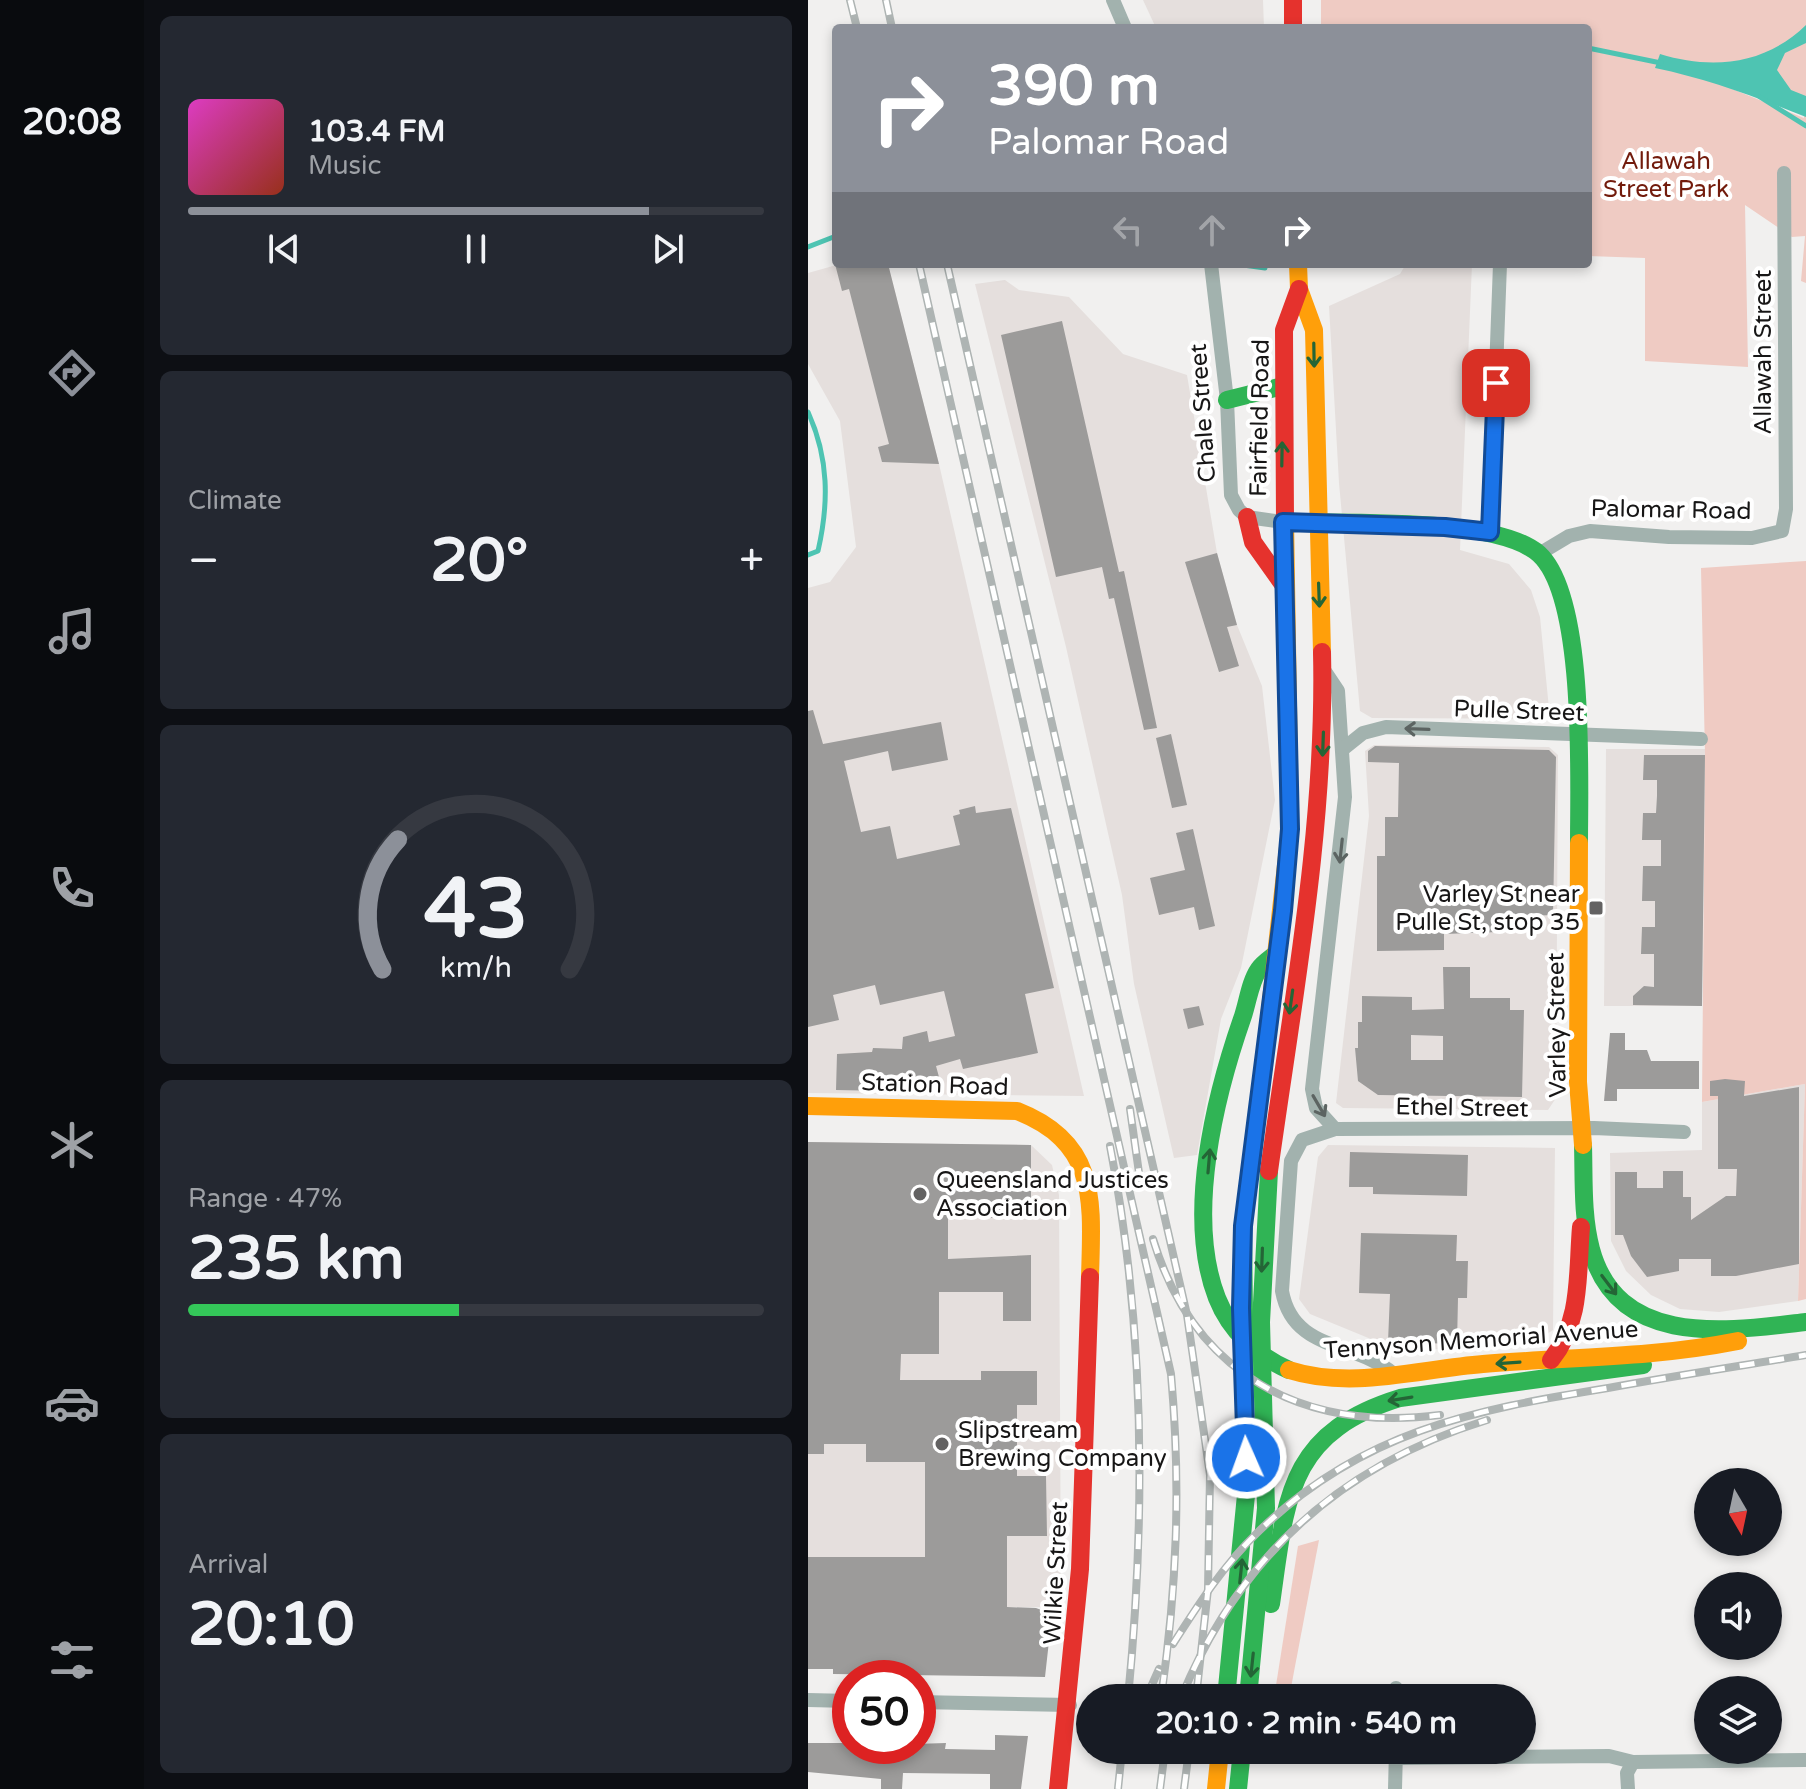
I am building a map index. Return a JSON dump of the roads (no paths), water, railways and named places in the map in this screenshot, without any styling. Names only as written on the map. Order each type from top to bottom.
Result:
[{"type":"main road","points":[[1293,0],[1293,24]]},
{"type":"main road","name":"Fairfield Road","points":[[1249,1684],[1266,1508],[1261,1322],[1263,1233],[1271,1144],[1320,803],[1322,666],[1314,330],[1299,289],[1298,268]]},
{"type":"main road","name":"Fairfield Road","points":[[1228,1684],[1245,1525],[1241,1308],[1247,1180],[1290,829],[1283,386],[1284,330],[1299,289]]},
{"type":"main road","points":[[1227,400],[1283,386]]},
{"type":"main road","points":[[1247,517],[1253,542],[1285,587]]},
{"type":"main road","points":[[1283,522],[1490,532],[1516,540],[1539,554]]},
{"type":"main road","name":"Varley Street","points":[[1539,554],[1556,576],[1566,605],[1579,735],[1578,1082],[1585,1128],[1584,1195],[1588,1238],[1600,1272],[1631,1308],[1653,1322],[1674,1329],[1717,1332],[1806,1324]]},
{"type":"main road","name":"Tennyson Memorial Avenue","points":[[1277,953],[1259,967],[1232,1046],[1210,1144],[1204,1218],[1212,1286],[1231,1326],[1255,1350],[1280,1367],[1304,1375],[1335,1378],[1725,1344],[1806,1324]]},
{"type":"main road","name":"Station Road","points":[[808,1106],[1017,1111],[1045,1120],[1056,1129]]},
{"type":"main road","name":"Wilkie Street","points":[[1056,1129],[1085,1169],[1092,1201],[1083,1544],[1070,1705],[1058,1789]]},
{"type":"main road","points":[[1551,1360],[1568,1339],[1574,1322],[1584,1195]]},
{"type":"main road","points":[[1255,1632],[1270,1610],[1291,1489],[1303,1462],[1323,1435],[1354,1413],[1400,1398],[1650,1364],[1725,1344]]},
{"type":"main road","points":[[1216,1789],[1219,1764]]},
{"type":"main road","points":[[1238,1789],[1241,1764]]},
{"type":"street","points":[[1113,0],[1123,24]]},
{"type":"street","name":"Allawah Street","points":[[1782,531],[1786,509],[1784,173]]},
{"type":"street","points":[[1490,532],[1500,268]]},
{"type":"street","name":"Chale Street","points":[[1212,270],[1227,400],[1231,495],[1247,517]]},
{"type":"street","points":[[1247,517],[1283,522]]},
{"type":"street","name":"Palomar Road","points":[[1539,554],[1569,536],[1590,531],[1669,537],[1752,538],[1782,531]]},
{"type":"street","name":"Fairfield Road","points":[[1322,666],[1338,691],[1343,749],[1344,827],[1312,1089],[1316,1108],[1335,1129]]},
{"type":"street","name":"Pulle Street","points":[[1343,749],[1363,733],[1386,727],[1701,739]]},
{"type":"street","name":"Ethel Street","points":[[1335,1129],[1585,1128],[1684,1132]]},
{"type":"street","points":[[1335,1129],[1302,1140],[1293,1154],[1282,1291],[1286,1311],[1302,1330],[1378,1361],[1394,1374]]},
{"type":"street","points":[[808,1700],[832,1701]]},
{"type":"street","points":[[936,1702],[1070,1705]]},
{"type":"street","points":[[1536,1758],[1592,1759],[1619,1756],[1633,1762],[1806,1760]]},
{"type":"street","points":[[1628,1789],[1627,1773],[1633,1762]]},
{"type":"street","points":[[1395,1789],[1396,1764]]},
{"type":"waterway","points":[[1592,49],[1661,63]]},
{"type":"waterway","points":[[1760,97],[1806,126]]},
{"type":"waterway","points":[[808,247],[832,238]]},
{"type":"waterway","points":[[808,412],[820,446],[825,481],[824,516],[818,551],[808,555]]},
{"type":"railway","points":[[850,0],[856,24]]},
{"type":"railway","points":[[886,0],[891,24]]},
{"type":"railway","points":[[920,268],[1171,1374],[1176,1456],[1176,1536],[1163,1684]]},
{"type":"railway","points":[[948,268],[1187,1315],[1210,1475],[1208,1589],[1198,1684]]},
{"type":"railway","points":[[1130,1109],[1140,1180]]},
{"type":"railway","points":[[1110,1146],[1130,1283],[1139,1421],[1138,1560],[1129,1684]]},
{"type":"railway","points":[[1153,1239],[1171,1286],[1196,1326],[1226,1359],[1260,1384],[1300,1403],[1343,1414],[1390,1418],[1440,1415]]},
{"type":"railway","points":[[1173,1644],[1222,1572],[1257,1533],[1296,1499],[1336,1471],[1377,1449],[1420,1431],[1510,1406],[1806,1355]]},
{"type":"railway","points":[[1188,1684],[1205,1647],[1233,1601],[1265,1560],[1301,1523],[1341,1490],[1386,1462],[1434,1439],[1487,1420]]},
{"type":"railway","points":[[1152,1684],[1159,1669]]},
{"type":"railway","points":[[1118,1789],[1121,1764]]},
{"type":"railway","points":[[1160,1789],[1163,1764]]},
{"type":"railway","points":[[1184,1789],[1187,1764]]},
{"type":"place","name":"Varley St near Pulle St, stop 35","points":[[1596,908]]},
{"type":"place","name":"Queensland Justices Association","points":[[920,1194]]},
{"type":"place","name":"Slipstream Brewing Company","points":[[942,1444]]},
{"type":"park label","name":"Allawah Street Park","points":[[1666,175]]}]
